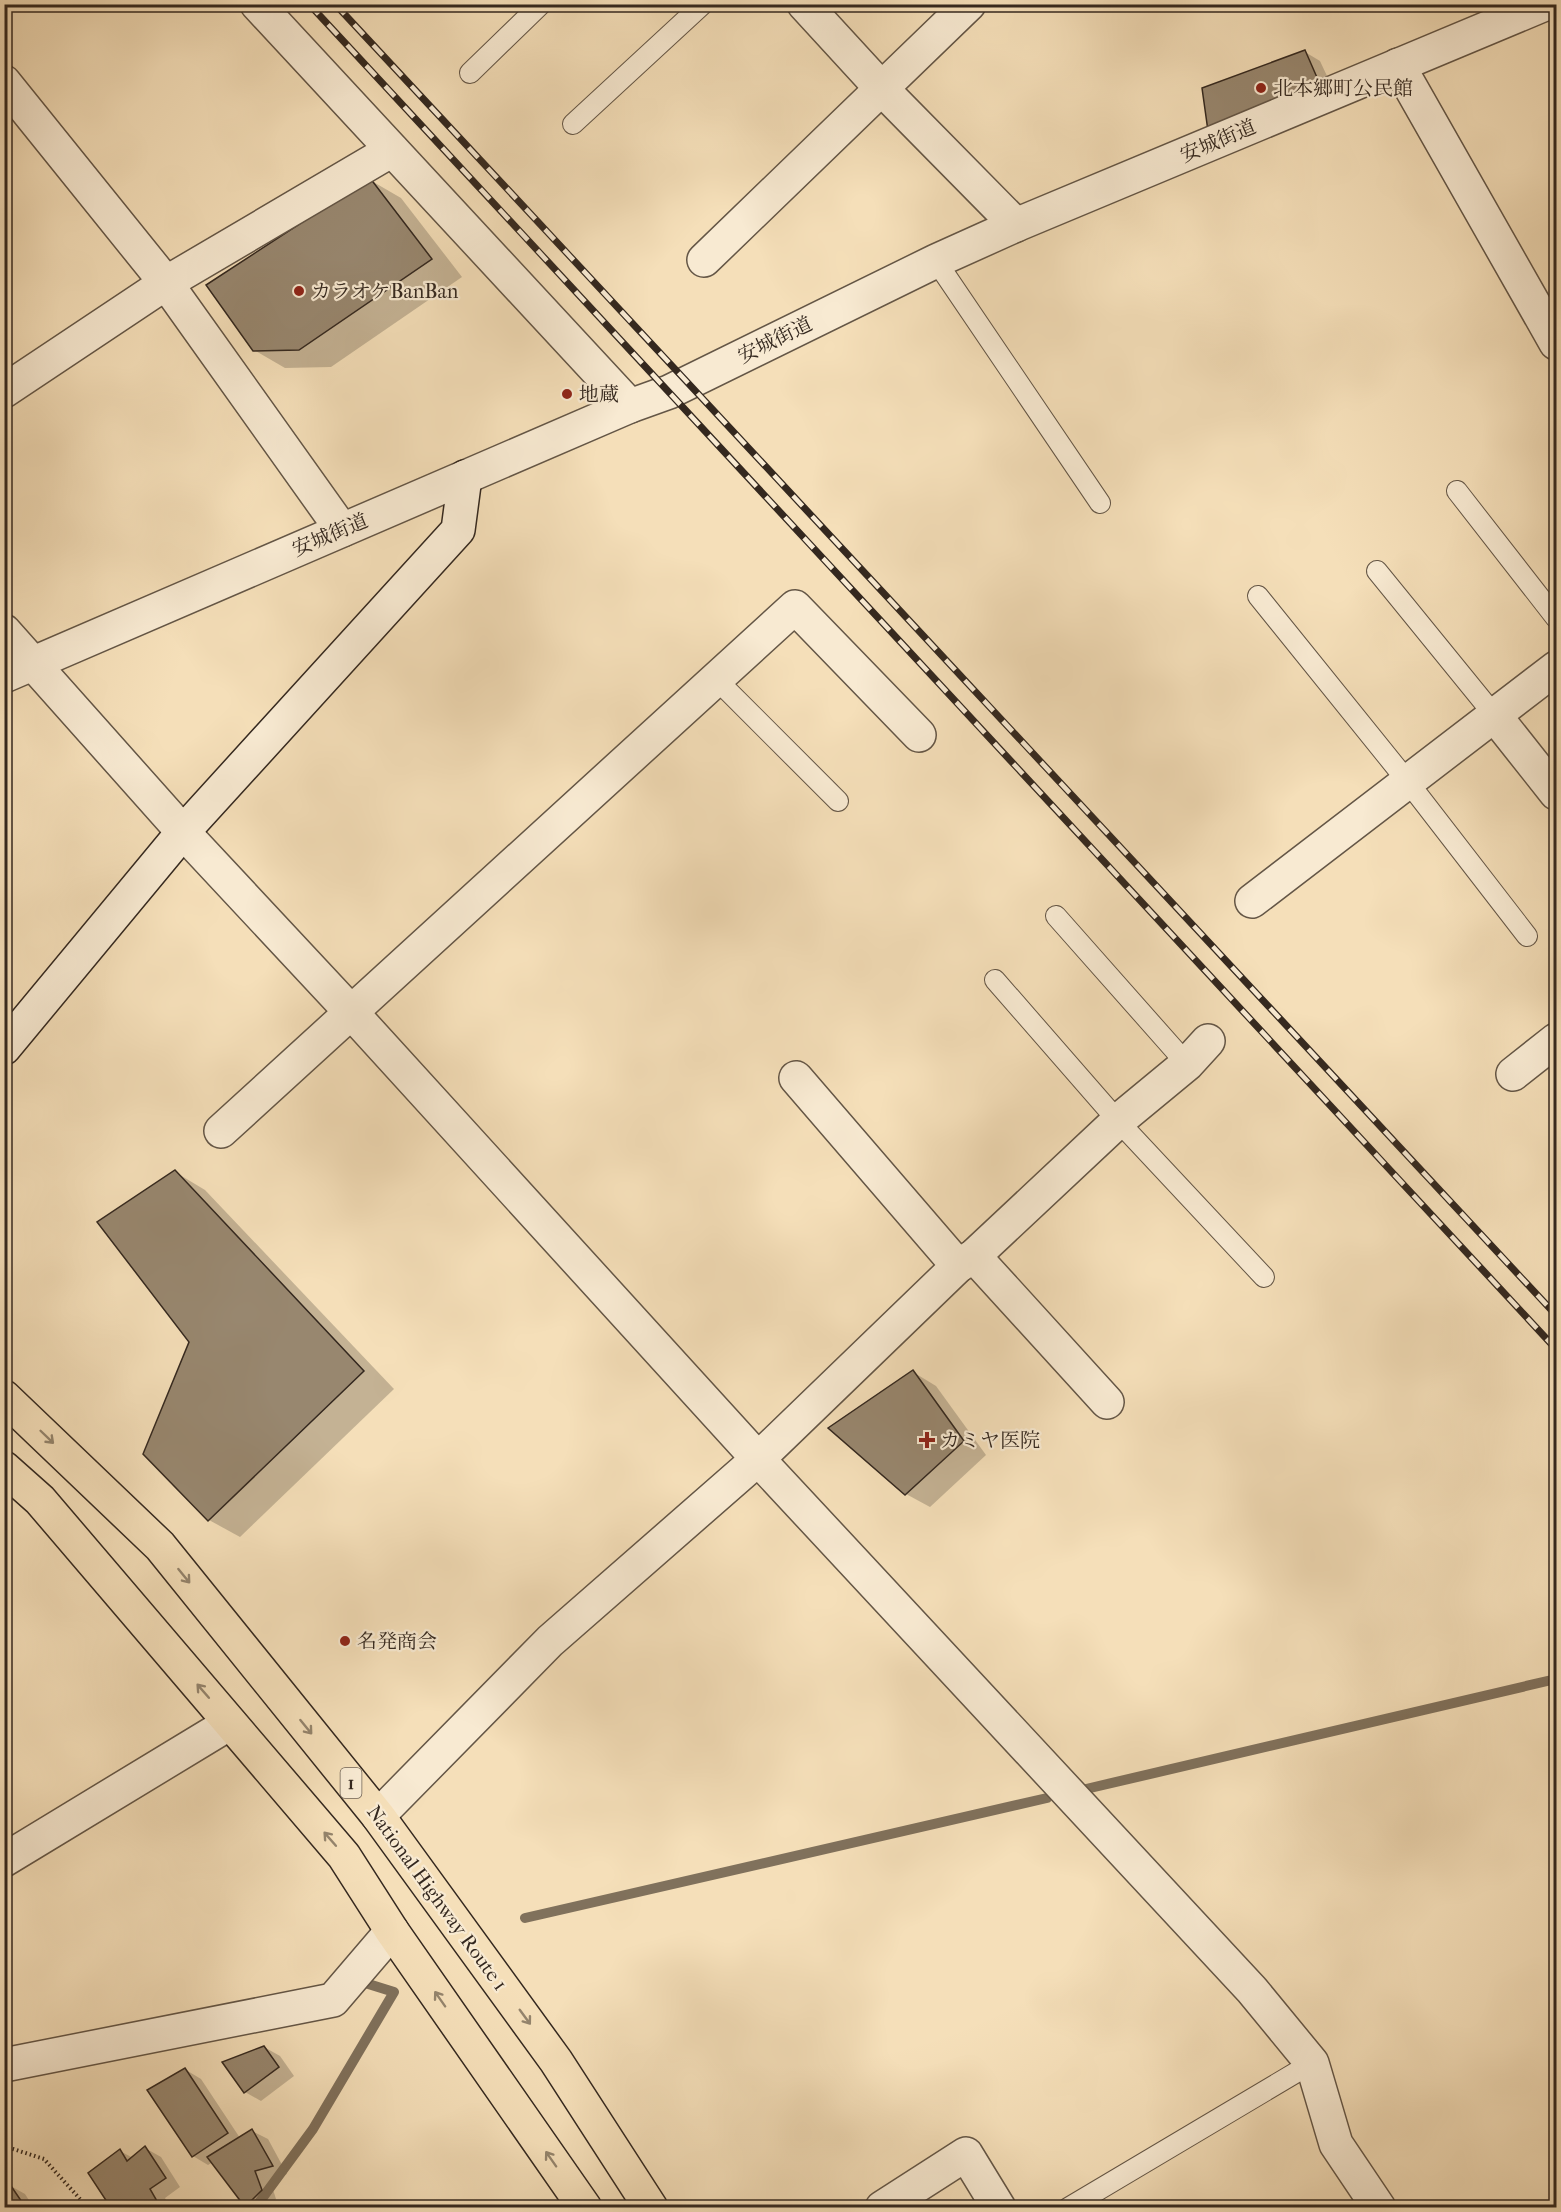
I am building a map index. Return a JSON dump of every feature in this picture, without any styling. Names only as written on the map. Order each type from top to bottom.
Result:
[{"type":"highway","name":"National Highway Route 1","points":[[4,1397],[160,1546],[378,1816],[556,2061],[651,2208]]},
{"type":"highway","points":[[4,1468],[40,1500],[344,1856],[392,1931],[585,2208]]},
{"type":"street","points":[[257,4],[630,406]]},
{"type":"street","points":[[804,4],[882,88],[1016,225]]},
{"type":"street","points":[[704,260],[969,4]]},
{"type":"street","name":"安城街道","points":[[18,669],[630,406],[688,384],[936,261],[1016,225],[1545,4]]},
{"type":"street","points":[[1398,65],[1557,343]]},
{"type":"street","points":[[4,82],[166,283],[342,530]]},
{"type":"street","points":[[4,391],[166,283],[392,150]]},
{"type":"street","points":[[4,1048],[183,832],[458,530],[465,477]]},
{"type":"street","points":[[222,1131],[795,607],[919,735]]},
{"type":"street","points":[[4,631],[18,669],[183,832],[351,1012],[758,1459],[1252,1990],[1312,2063],[1336,2144],[1379,2208]]},
{"type":"street","points":[[1252,901],[1557,668]]},
{"type":"street","points":[[1496,716],[1557,793]]},
{"type":"street","points":[[1513,1074],[1557,1040]]},
{"type":"street","points":[[378,1816],[550,1641],[758,1459],[966,1261],[1118,1121],[1198,1053]]},
{"type":"street","points":[[796,1078],[966,1261],[1107,1402]]},
{"type":"street","points":[[4,1860],[230,1723]]},
{"type":"street","points":[[4,2065],[333,2000],[392,1931]]},
{"type":"street","points":[[882,2208],[966,2154],[999,2208]]},
{"type":"lane","points":[[470,73],[542,4]]},
{"type":"lane","points":[[573,124],[703,4]]},
{"type":"lane","points":[[936,261],[1100,503]]},
{"type":"lane","points":[[1457,491],[1557,618]]},
{"type":"lane","points":[[1377,571],[1496,716]]},
{"type":"lane","points":[[1258,596],[1408,782],[1527,936]]},
{"type":"lane","points":[[717,680],[838,801]]},
{"type":"lane","points":[[1056,916],[1198,1053]]},
{"type":"lane","points":[[995,980],[1118,1121],[1264,1277]]},
{"type":"lane","points":[[1068,2208],[1312,2063]]},
{"type":"path","points":[[4,2146],[44,2159],[80,2199]]},
{"type":"building","points":[[1305,50],[1319,82],[1208,131],[1202,88]]},
{"type":"building","points":[[370,178],[432,259],[299,350],[253,351],[206,285]]},
{"type":"building","points":[[175,1170],[364,1371],[208,1521],[143,1454],[189,1342],[97,1222]]},
{"type":"building","points":[[913,1370],[964,1441],[905,1495],[828,1428]]},
{"type":"building","points":[[264,2046],[279,2067],[244,2093],[222,2062]]},
{"type":"building","points":[[185,2068],[228,2133],[192,2157],[147,2090]]},
{"type":"building","points":[[252,2129],[273,2166],[255,2171],[262,2190],[245,2207],[207,2157]]},
{"type":"building","points":[[145,2146],[166,2178],[150,2189],[161,2208],[111,2208],[88,2173],[120,2149],[127,2161]]},
{"type":"building","points":[[9,2183],[26,2208],[4,2208],[4,2187]]},
{"type":"waterway","points":[[1086,1789],[1556,1679]]},
{"type":"waterway","points":[[525,1918],[1047,1798]]},
{"type":"waterway","points":[[255,2208],[313,2129],[394,1992],[362,1982]]},
{"type":"railway","points":[[309,4],[1556,1349]]},
{"type":"railway","points":[[335,4],[1556,1315]]},
{"type":"place","name":"北本郷町公民館","points":[[1261,88]]},
{"type":"place","name":"カラオケBanBan","points":[[299,291]]},
{"type":"place","name":"地蔵","points":[[567,394]]},
{"type":"place","name":"カミヤ医院","points":[[927,1440]]},
{"type":"place","name":"名発商会","points":[[345,1641]]}]
